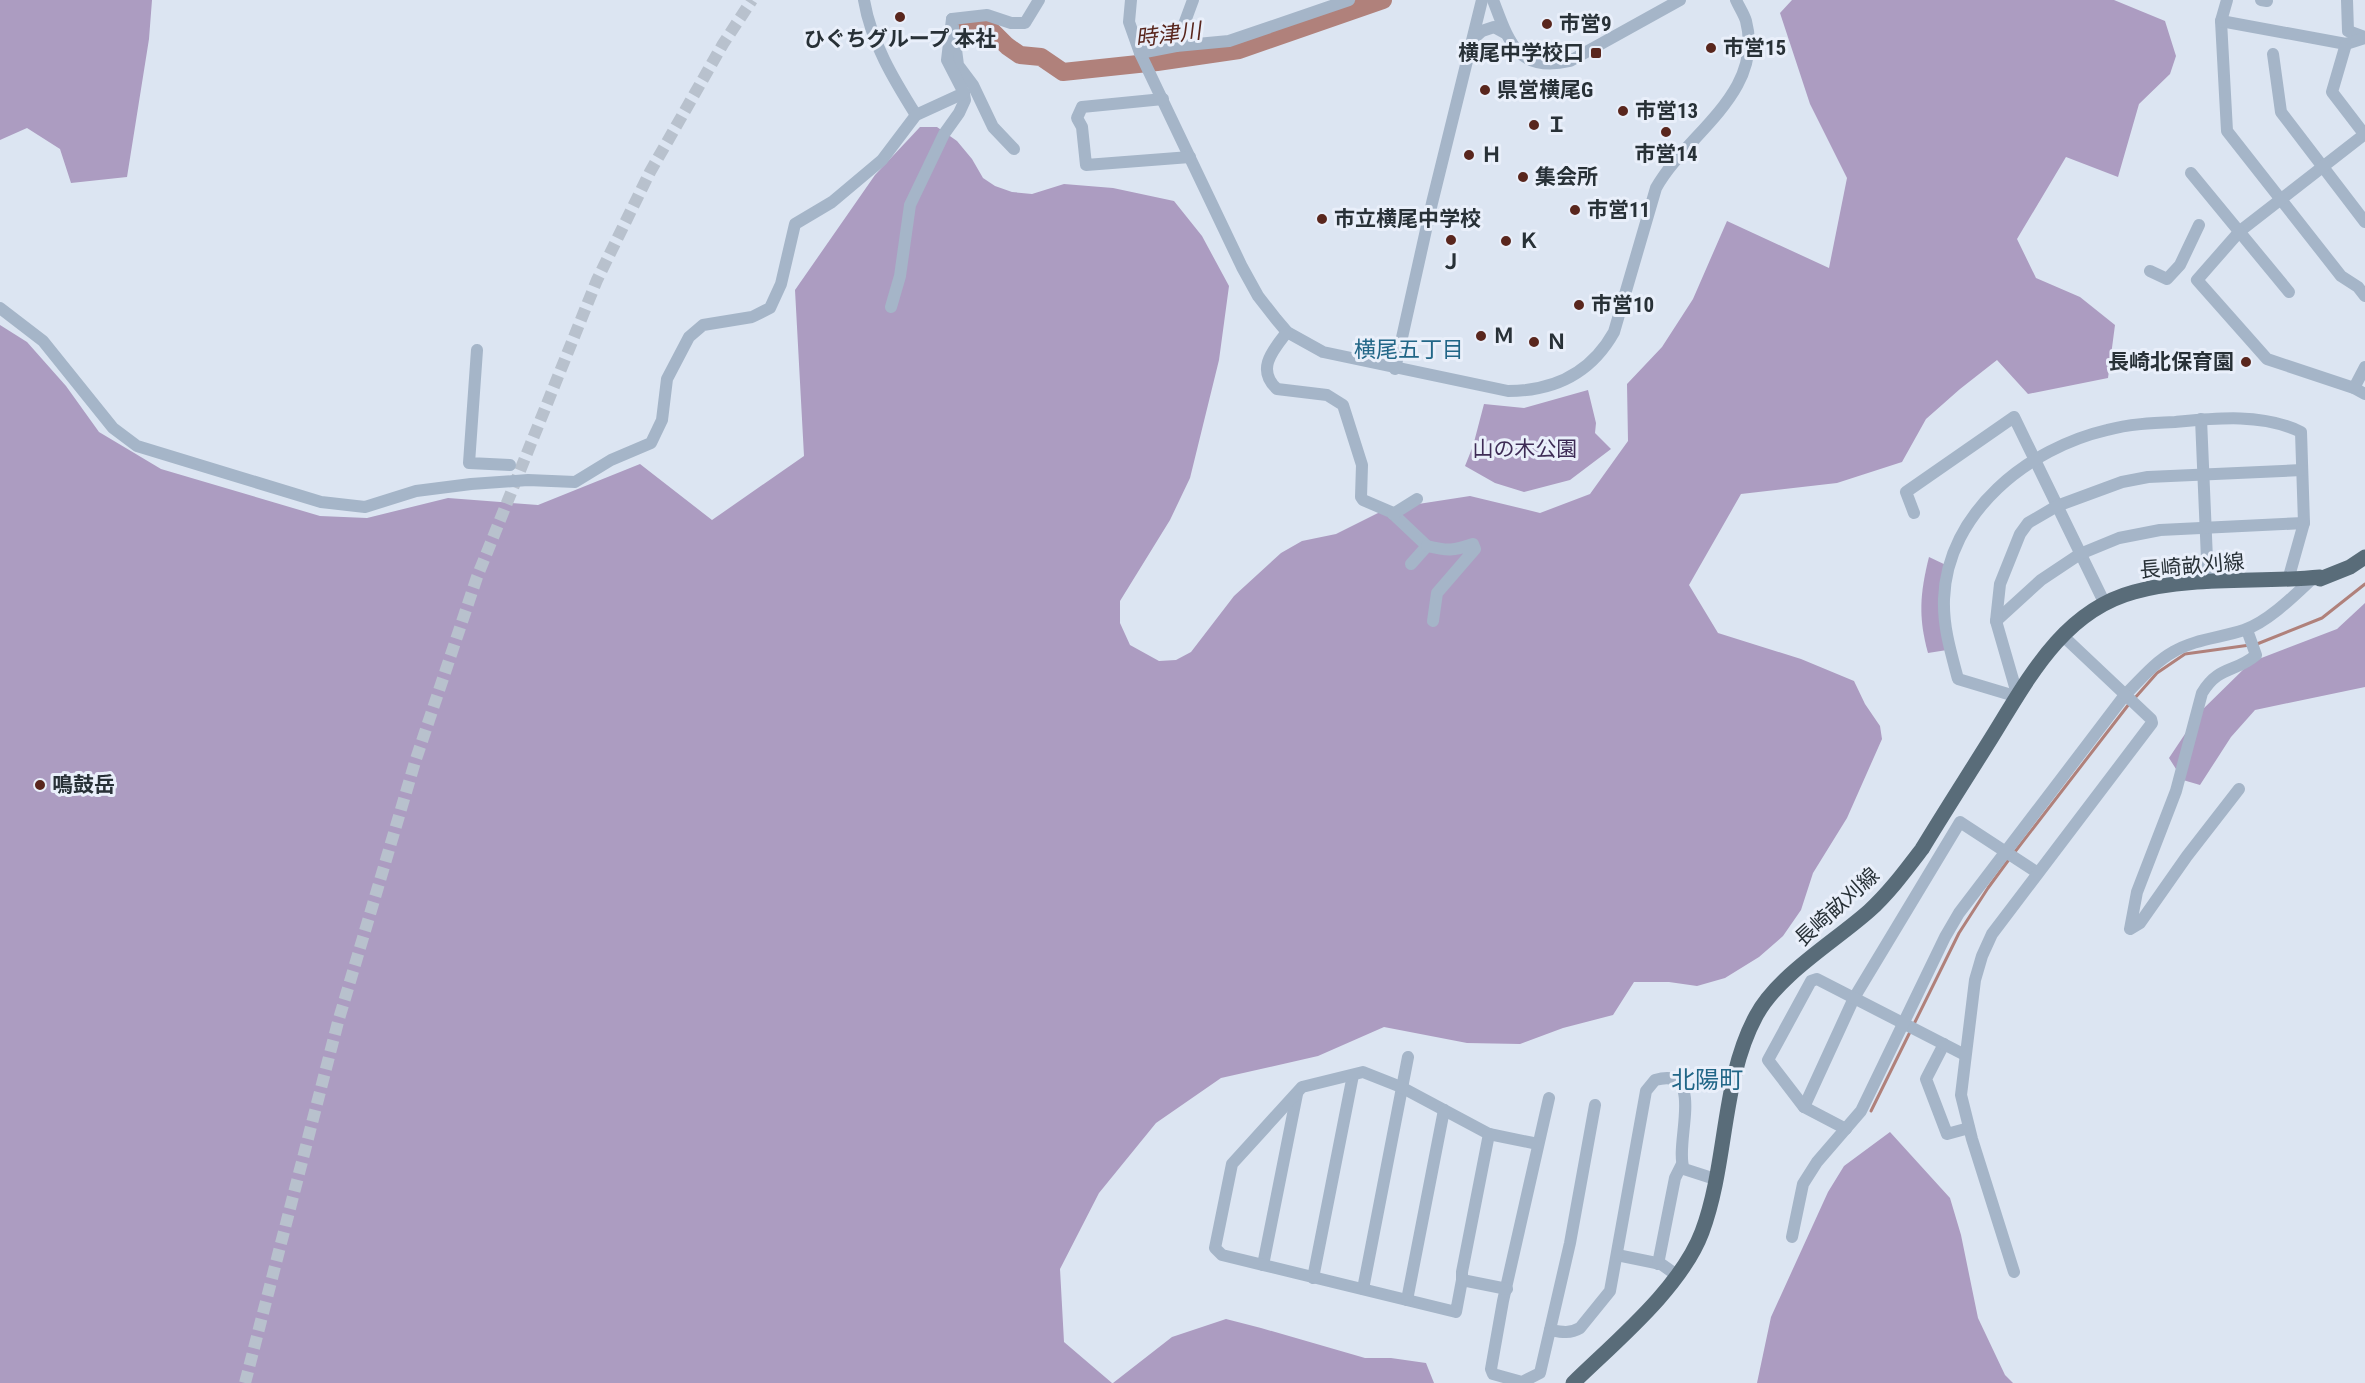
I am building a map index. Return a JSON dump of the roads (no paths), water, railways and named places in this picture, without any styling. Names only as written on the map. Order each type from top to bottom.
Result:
[{"type":"main road","name":"長崎畝刈線","points":[[2316,577],[2337,567],[2365,548]]},
{"type":"main road","name":"長崎畝刈線","points":[[1573,1383],[1678,1276],[1702,1231],[1715,1179],[1740,1051],[1757,1014],[1779,984],[1871,909],[1902,875],[1922,849],[2036,666],[2062,635],[2083,617],[2132,592],[2208,583],[2316,577],[2320,579],[2341,571],[2365,557]]},
{"type":"street","points":[[864,0],[867,18],[893,78],[916,115]]},
{"type":"street","points":[[952,19],[987,15],[1011,24],[1025,23],[1040,0]]},
{"type":"street","points":[[1131,0],[1129,22],[1140,53],[1258,296],[1287,332],[1323,352],[1508,391],[1531,391],[1563,381],[1587,365],[1605,348],[1614,332],[1656,188],[1664,173],[1733,93],[1742,78],[1749,51],[1746,20],[1736,0]]},
{"type":"street","points":[[1176,46],[1193,0]]},
{"type":"street","points":[[1140,53],[1176,46],[1229,41],[1349,0]]},
{"type":"street","points":[[1395,369],[1432,203],[1482,0]]},
{"type":"street","points":[[1493,0],[1511,45],[1526,57],[1541,64],[1554,65],[1570,61],[1680,0]]},
{"type":"street","points":[[2227,0],[2220,21],[2227,131],[2341,276],[2358,287],[2365,296]]},
{"type":"street","points":[[2347,0],[2348,32],[2365,38]]},
{"type":"street","points":[[891,307],[900,276],[910,205],[944,134],[965,100],[964,93],[947,60],[952,19]]},
{"type":"street","points":[[952,19],[958,65],[974,85],[993,127],[1014,149]]},
{"type":"street","points":[[2220,21],[2346,44],[2365,38]]},
{"type":"street","points":[[1473,39],[1482,30],[1494,27],[1505,33]]},
{"type":"street","points":[[2197,280],[2240,231],[2365,134],[2332,92],[2346,44]]},
{"type":"street","points":[[2273,54],[2281,112],[2365,222]]},
{"type":"street","points":[[0,308],[43,341],[113,428],[137,446],[321,502],[365,507],[416,491],[471,484],[528,480],[575,482],[611,460],[651,443],[662,420],[667,379],[689,337],[703,325],[753,317],[770,308],[781,284],[795,224],[832,202],[882,160],[916,115],[964,93]]},
{"type":"street","points":[[1163,99],[1082,107],[1077,118],[1082,127],[1086,165],[1190,157]]},
{"type":"street","points":[[2191,173],[2289,292]]},
{"type":"street","points":[[2150,271],[2167,279],[2180,265],[2199,225]]},
{"type":"street","points":[[2180,265],[2197,280],[2267,359],[2359,391],[2365,367]]},
{"type":"street","points":[[1287,332],[1269,358],[1266,373],[1268,378],[1277,389],[1327,395],[1343,405],[1362,465],[1361,497],[1363,500],[1393,514],[1427,546],[1446,551],[1473,544],[1475,549],[1437,593],[1434,621]]},
{"type":"street","points":[[477,350],[469,463],[510,465]]},
{"type":"street","points":[[1914,513],[1906,492],[2014,417],[2106,604]]},
{"type":"street","points":[[2018,697],[1958,679],[1948,640],[1944,597],[1949,568],[1970,518],[2008,478],[2065,443],[2107,430],[2137,424],[2226,417],[2263,421],[2301,432],[2304,523],[2288,580]]},
{"type":"street","points":[[2200,419],[2208,583]]},
{"type":"street","points":[[2018,697],[1996,621],[2001,584],[2020,534],[2028,523],[2057,506],[2122,482],[2148,477],[2302,470]]},
{"type":"street","points":[[1393,514],[1417,499]]},
{"type":"street","points":[[1996,621],[2041,580],[2080,554],[2119,538],[2160,530],[2304,523]]},
{"type":"street","points":[[1411,564],[1427,546]]},
{"type":"street","points":[[1792,1237],[1803,1184],[1817,1162],[1861,1111],[1950,929],[2006,851],[2126,696],[2172,652],[2190,644],[2250,639],[2316,577]]},
{"type":"street","points":[[2014,1272],[1969,1128],[1961,1095],[1975,980],[1992,934],[2152,723],[2062,635]]},
{"type":"street","points":[[2240,789],[2187,856],[2140,924],[2130,929],[2137,892],[2176,791],[2202,693],[2210,680],[2224,670],[2256,656],[2250,639]]},
{"type":"street","points":[[1804,1107],[1854,998],[1960,822],[2038,873]]},
{"type":"street","points":[[1846,1129],[1804,1107],[1768,1060],[1810,981],[1817,979],[1965,1054]]},
{"type":"street","points":[[1944,1044],[1926,1079],[1947,1134],[1969,1128]]},
{"type":"street","points":[[1364,1289],[1408,1057]]},
{"type":"street","points":[[1489,1134],[1471,1220],[1456,1312],[1222,1255],[1215,1248],[1232,1164],[1302,1087],[1363,1072],[1401,1087],[1489,1134],[1538,1144]]},
{"type":"street","points":[[1313,1278],[1353,1075]]},
{"type":"street","points":[[1550,1330],[1574,1332],[1580,1328],[1610,1291],[1646,1091],[1655,1080],[1670,1077],[1684,1089],[1686,1099],[1680,1156],[1682,1164],[1689,1171],[1715,1179]]},
{"type":"street","points":[[1263,1265],[1297,1092]]},
{"type":"street","points":[[1549,1098],[1491,1370],[1493,1374],[1522,1382],[1540,1373],[1570,1243],[1594,1105]]},
{"type":"street","points":[[1407,1300],[1444,1110]]},
{"type":"street","points":[[1658,1264],[1675,1178],[1682,1164]]},
{"type":"street","points":[[1617,1255],[1661,1264],[1678,1276]]},
{"type":"street","points":[[1462,1280],[1507,1289]]},
{"type":"waterway","name":"時津川","points":[[965,28],[980,26],[991,30],[1020,55],[1041,57],[1063,72],[1239,50],[1383,0]]},
{"type":"waterway","points":[[2257,644],[2322,618],[2365,584]]},
{"type":"waterway","points":[[2134,699],[2157,673],[2185,654],[2250,645]]},
{"type":"waterway","points":[[2014,853],[2129,704]]},
{"type":"waterway","points":[[1913,1026],[1959,933],[2010,858]]},
{"type":"waterway","points":[[1871,1111],[1910,1032]]},
{"type":"tunnel","points":[[245,1383],[338,1022],[415,762],[477,577],[597,280],[650,172],[723,44],[752,0]]},
{"type":"place","name":"ひぐちグループ 本社","points":[[900,17]]},
{"type":"place","name":"市営9","points":[[1547,24]]},
{"type":"place","name":"市営15","points":[[1711,48]]},
{"type":"place","name":"横尾中学校口","points":[[1596,53]]},
{"type":"place","name":"県営横尾G","points":[[1485,90]]},
{"type":"place","name":"市営13","points":[[1623,111]]},
{"type":"place","name":"Ｉ","points":[[1534,125]]},
{"type":"place","name":"市営14","points":[[1666,132]]},
{"type":"place","name":"Ｈ","points":[[1469,155]]},
{"type":"place","name":"集会所","points":[[1523,177]]},
{"type":"place","name":"市営11","points":[[1575,210]]},
{"type":"place","name":"市立横尾中学校","points":[[1322,219]]},
{"type":"place","name":"Ｊ","points":[[1451,240]]},
{"type":"place","name":"Ｋ","points":[[1506,241]]},
{"type":"place","name":"市営10","points":[[1579,305]]},
{"type":"place","name":"Ｍ","points":[[1481,336]]},
{"type":"place","name":"Ｎ","points":[[1534,342]]},
{"type":"place","name":"長崎北保育園","points":[[2246,362]]},
{"type":"place","name":"鳴鼓岳","points":[[40,785]]},
{"type":"district","name":"横尾五丁目","points":[[1409,349]]},
{"type":"district","name":"北陽町","points":[[1707,1080]]},
{"type":"park label","name":"山の木公園","points":[[1525,449]]}]
